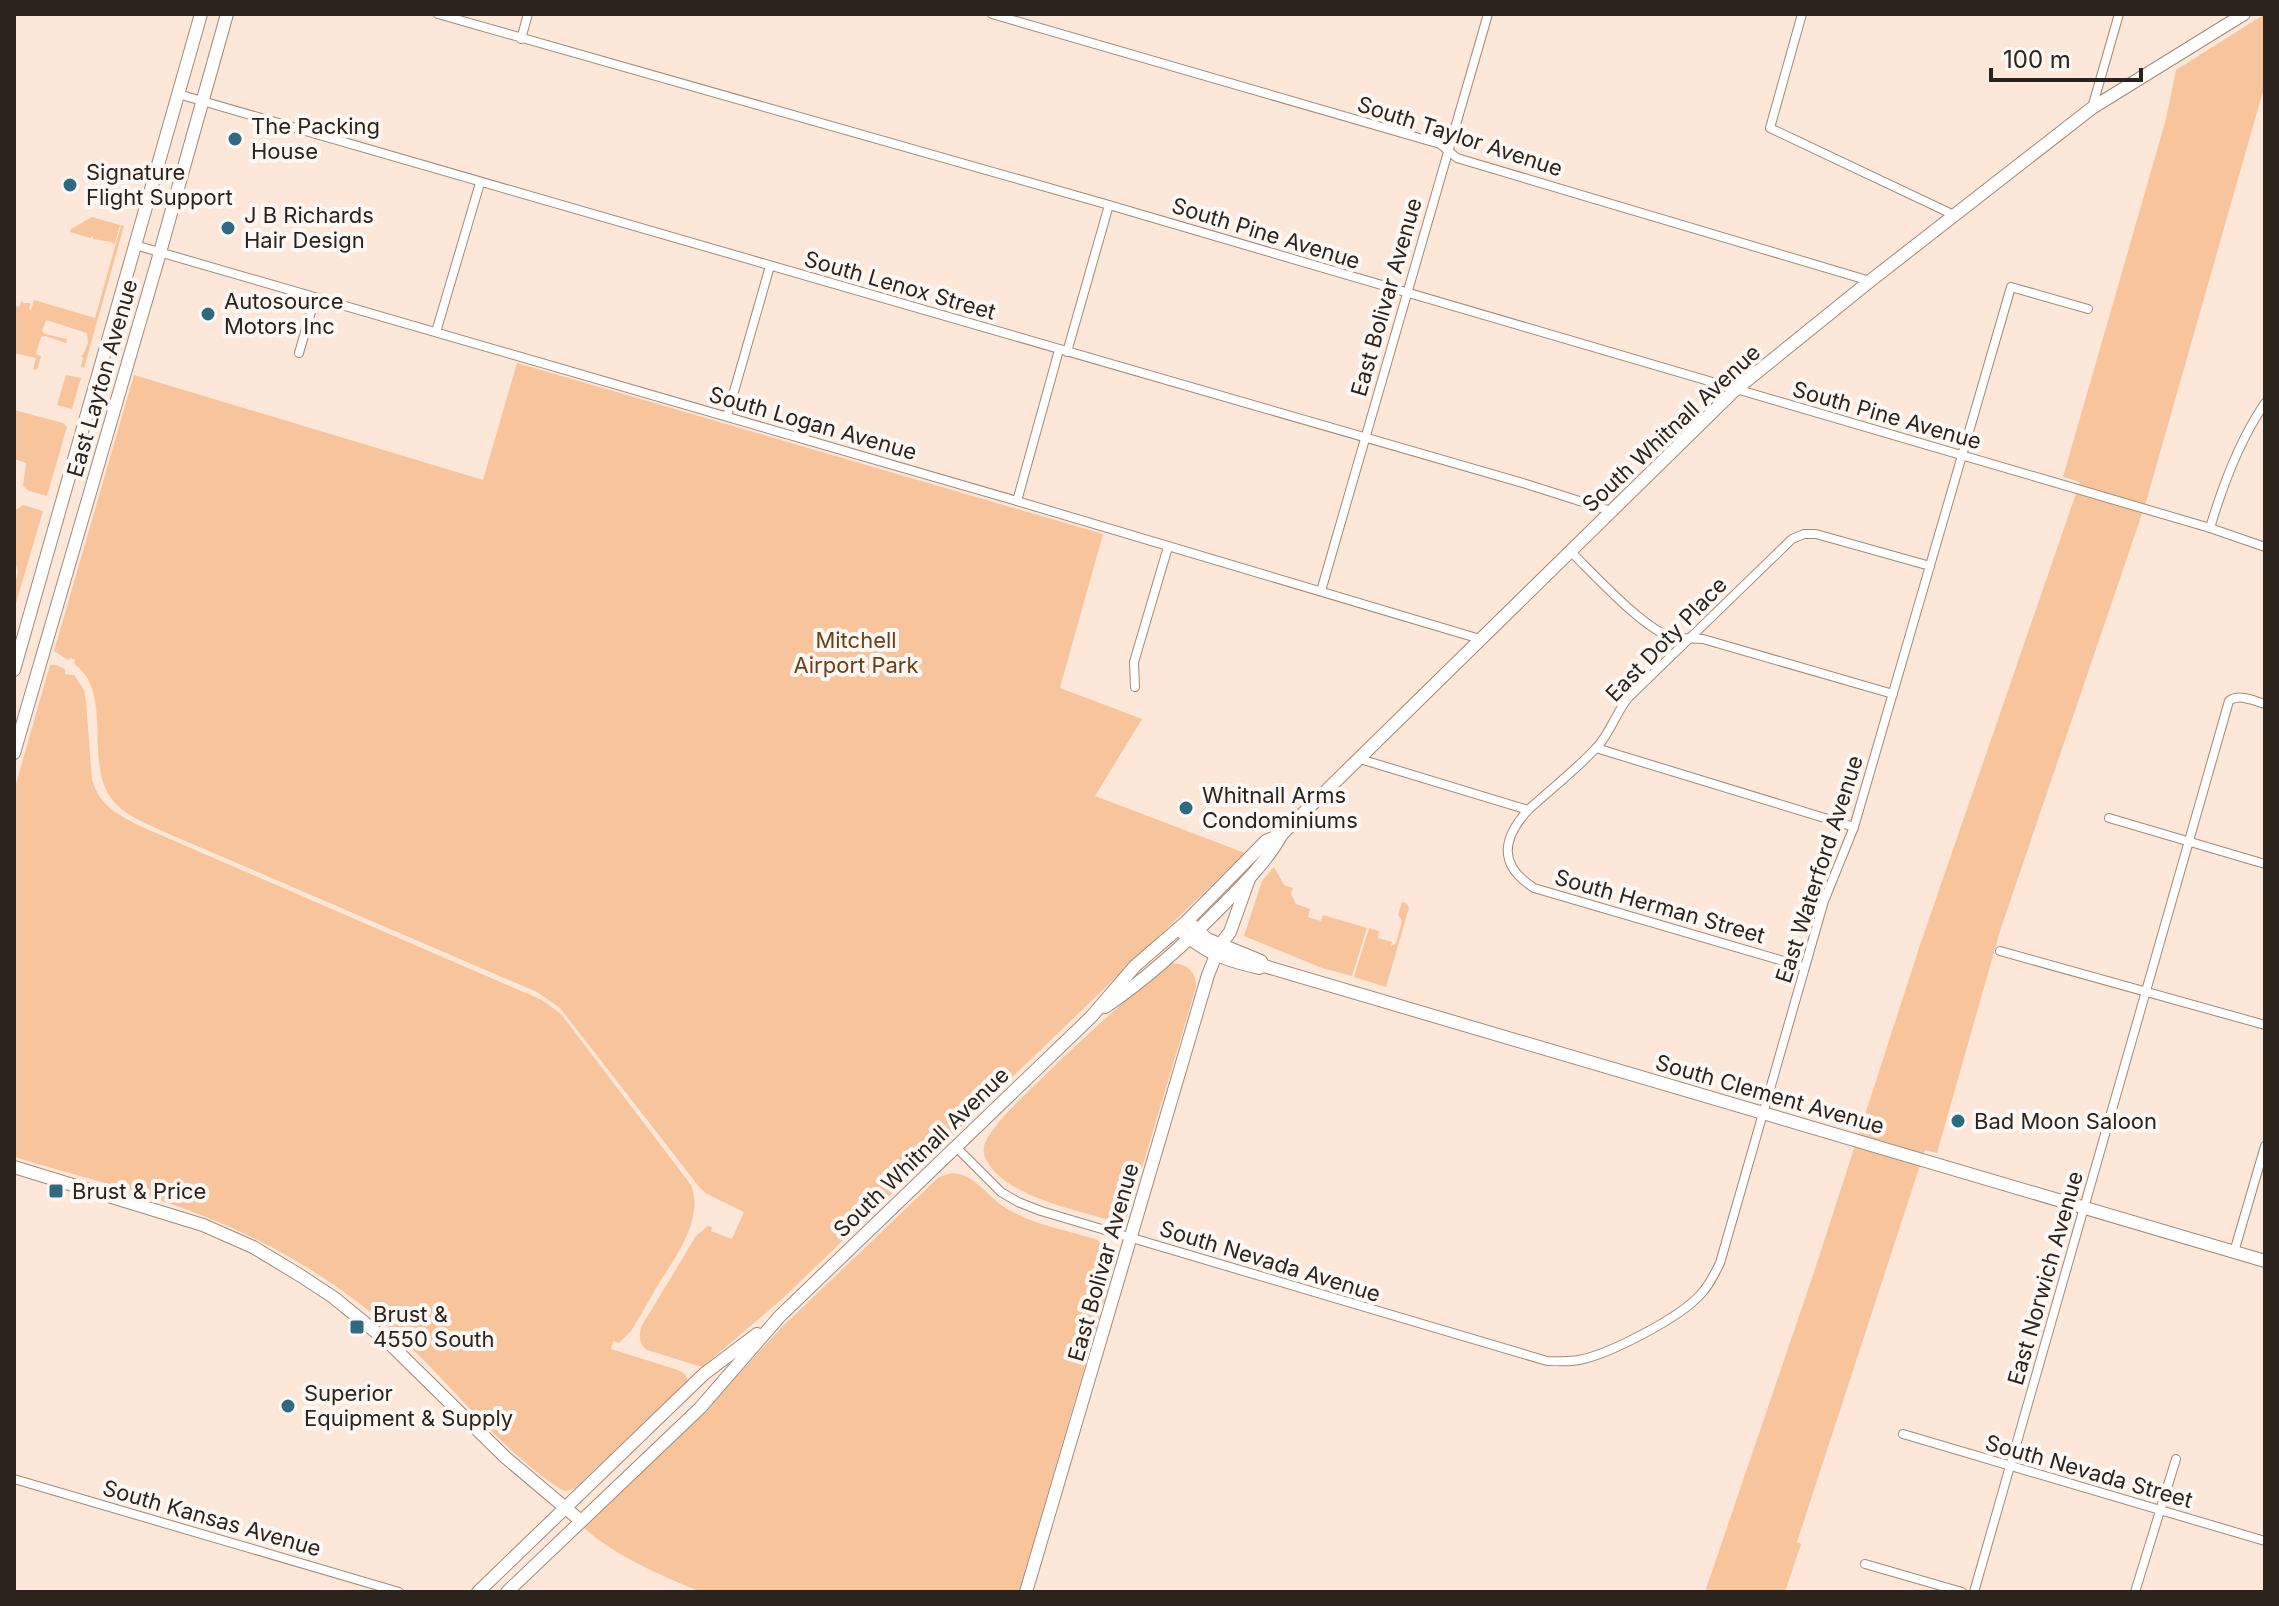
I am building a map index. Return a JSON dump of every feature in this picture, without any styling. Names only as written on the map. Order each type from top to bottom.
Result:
[{"type":"street","name":"East Layton Avenue","points":[[14,670],[201,14]]},
{"type":"street","name":"East Layton Avenue","points":[[14,753],[227,14]]},
{"type":"street","name":"South Pine Avenue","points":[[438,14],[1109,205],[2210,528],[2265,547]]},
{"type":"street","points":[[521,39],[528,14]]},
{"type":"street","name":"South Taylor Avenue","points":[[992,14],[1440,144],[1457,158],[1870,281]]},
{"type":"street","name":"East Bolivar Avenue","points":[[1321,591],[1488,14]]},
{"type":"street","points":[[1802,14],[1770,128],[1954,215]]},
{"type":"street","points":[[2092,108],[2119,14]]},
{"type":"street","name":"South Whitnall Avenue","points":[[1091,1017],[1132,989],[1193,934],[1249,879],[1282,834],[1735,390],[2092,108],[2244,14]]},
{"type":"street","name":"South Lenox Street","points":[[178,94],[1611,511]]},
{"type":"street","points":[[436,332],[480,183]]},
{"type":"street","points":[[1017,501],[1109,205]]},
{"type":"street","name":"South Logan Avenue","points":[[135,245],[1480,639]]},
{"type":"street","points":[[727,416],[770,266]]},
{"type":"street","name":"East Waterford Avenue","points":[[1547,1361],[1577,1361],[1608,1352],[1670,1318],[1698,1298],[1710,1283],[1720,1263],[1829,885],[1854,827],[2011,287],[2088,309]]},
{"type":"street","points":[[299,353],[315,298]]},
{"type":"street","points":[[2210,528],[2242,440],[2264,407]]},
{"type":"street","name":"East Doty Place","points":[[1528,810],[1596,748],[1628,698],[1792,539],[1804,534],[1816,534],[1930,566]]},
{"type":"street","points":[[1135,687],[1134,662],[1168,547]]},
{"type":"street","points":[[1570,551],[1646,624],[1662,634],[1674,638],[1703,639],[1893,694]]},
{"type":"street","name":"East Norwich Avenue","points":[[1974,1592],[2229,701],[2240,697],[2265,704]]},
{"type":"street","points":[[1596,748],[1854,827]]},
{"type":"street","points":[[1360,759],[1528,810]]},
{"type":"street","name":"South Herman Street","points":[[1528,810],[1510,833],[1507,845],[1516,874],[1534,888],[1804,967]]},
{"type":"street","points":[[2109,818],[2265,864]]},
{"type":"street","name":"South Whitnall Avenue","points":[[507,1592],[700,1408],[780,1316],[1091,1017],[1135,966],[1182,925],[1266,841],[1282,834]]},
{"type":"street","name":"East Bolivar Avenue","points":[[1026,1592],[1203,991],[1218,951],[1230,932],[1249,879]]},
{"type":"street","name":"South Clement Avenue","points":[[1182,925],[1193,934],[1207,939],[1218,951],[1261,961],[1264,966],[2265,1261]]},
{"type":"street","points":[[2000,951],[2265,1025]]},
{"type":"street","points":[[2234,1252],[2265,1146]]},
{"type":"street","name":"South Nevada Avenue","points":[[956,1147],[1001,1192],[1041,1211],[1547,1361]]},
{"type":"street","points":[[14,1167],[203,1225],[253,1247],[301,1276],[333,1297],[387,1341],[505,1457],[581,1521]]},
{"type":"street","name":"South Whitnall Avenue","points":[[478,1592],[704,1374],[780,1316]]},
{"type":"street","name":"South Nevada Street","points":[[1903,1434],[2265,1541]]},
{"type":"street","points":[[2135,1592],[2176,1459]]},
{"type":"street","name":"South Kansas Avenue","points":[[14,1479],[399,1592]]},
{"type":"street","points":[[1865,1564],[1962,1592]]},
{"type":"green space","points":[[2265,14],[2265,84],[2146,502],[2000,931],[1937,1153],[1925,1150],[1797,1542],[1801,1544],[1785,1592],[1705,1592],[1815,1269],[1920,945],[2080,482],[2063,477],[2166,119],[2176,70]]},
{"type":"green space","points":[[92,217],[120,225],[114,245],[93,239],[93,236],[90,238],[70,232]]},
{"type":"green space","points":[[121,225],[124,226],[84,368],[81,367],[83,357],[80,356],[88,343],[87,333],[46,320],[42,331],[67,339],[66,343],[41,337],[36,354],[41,356],[37,370],[33,369],[36,358],[14,353],[14,305],[19,307],[22,300],[23,303],[31,303],[31,310],[34,300],[95,318]]},
{"type":"green space","name":"Mitchell Airport Park","points":[[517,363],[1103,534],[1060,688],[1142,719],[1095,796],[1245,853],[781,1300],[702,1367],[647,1350],[640,1340],[641,1327],[696,1236],[708,1226],[712,1227],[711,1231],[732,1239],[744,1212],[700,1188],[560,1008],[537,992],[169,834],[127,813],[115,803],[105,788],[100,770],[93,693],[86,677],[74,664],[75,660],[68,660],[54,651],[134,375],[483,480]]},
{"type":"green space","points":[[66,375],[81,378],[72,409],[57,405]]},
{"type":"green space","points":[[14,410],[63,423],[67,427],[47,496],[23,486],[26,463],[14,459]]},
{"type":"green space","points":[[23,505],[43,511],[14,610],[18,572],[14,558],[14,511]]},
{"type":"green space","points":[[50,665],[65,669],[65,674],[74,675],[84,690],[92,780],[100,797],[110,808],[140,826],[542,1000],[561,1014],[691,1185],[694,1212],[685,1239],[631,1331],[619,1343],[613,1341],[611,1349],[678,1370],[685,1374],[688,1381],[575,1488],[562,1490],[516,1455],[393,1331],[305,1266],[256,1239],[183,1208],[14,1157],[14,791]]},
{"type":"green space","points":[[1274,867],[1284,885],[1293,888],[1291,894],[1296,904],[1310,909],[1308,917],[1321,921],[1323,915],[1367,928],[1352,976],[1322,968],[1244,936],[1262,881]]},
{"type":"green space","points":[[1402,902],[1409,908],[1386,987],[1354,977],[1369,928],[1379,931],[1378,938],[1392,942],[1391,946],[1396,943],[1402,921],[1398,915]]},
{"type":"green space","points":[[1172,963],[1190,970],[1196,987],[1128,1215],[1113,1221],[1042,1200],[1007,1182],[984,1155],[985,1144],[992,1131],[1013,1106],[1074,1048],[1165,965]]},
{"type":"green space","points":[[952,1173],[974,1181],[1014,1213],[1095,1239],[1106,1249],[1110,1261],[1107,1290],[1019,1592],[701,1592],[625,1557],[584,1528],[701,1415],[781,1328],[939,1177]]},
{"type":"place","name":"The Packing House","points":[[235,139]]},
{"type":"place","name":"Signature Flight Support","points":[[70,185]]},
{"type":"place","name":"J B Richards Hair Design","points":[[228,228]]},
{"type":"place","name":"Autosource Motors Inc","points":[[208,314]]},
{"type":"place","name":"Whitnall Arms Condominiums","points":[[1186,808]]},
{"type":"place","name":"Bad Moon Saloon","points":[[1958,1121]]},
{"type":"place","name":"Brust & Price","points":[[56,1191]]},
{"type":"place","name":"Brust & 4550 South","points":[[357,1327]]},
{"type":"place","name":"Superior Equipment & Supply","points":[[288,1406]]}]
